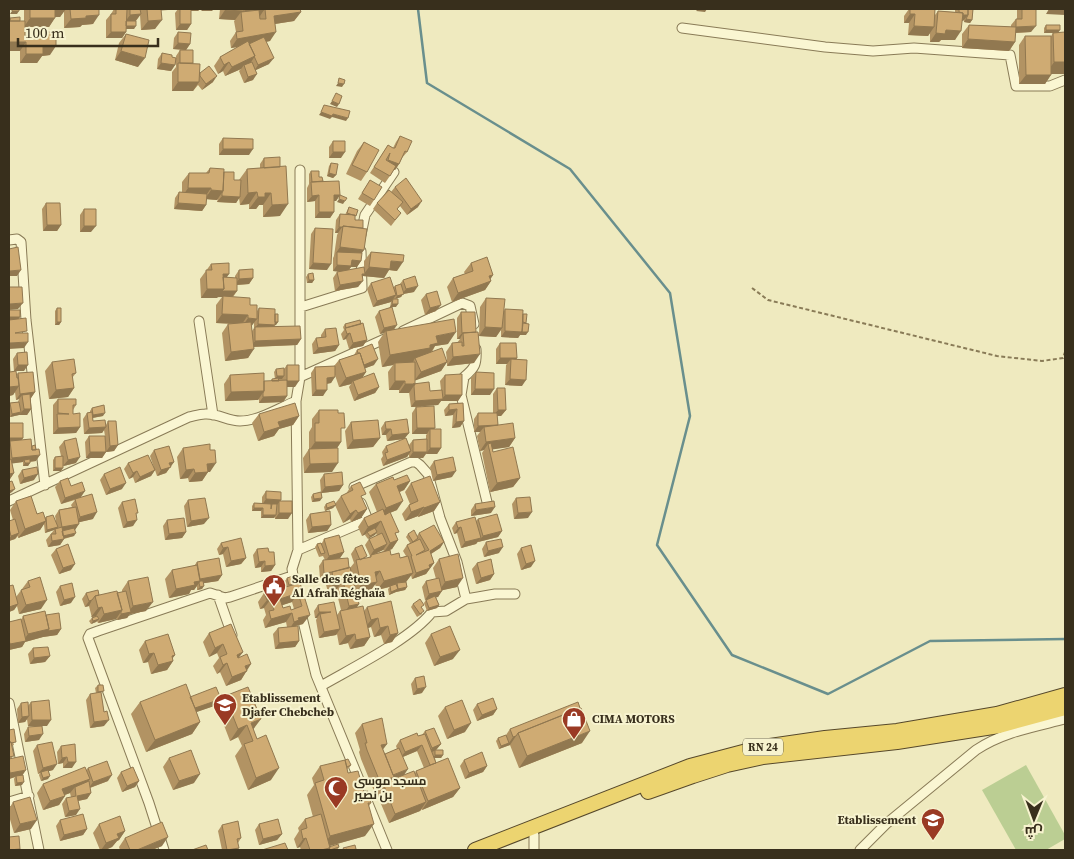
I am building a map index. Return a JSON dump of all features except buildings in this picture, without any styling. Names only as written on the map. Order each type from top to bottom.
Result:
[{"type":"highway","name":"RN 24","points":[[475,850],[690,766],[725,756],[791,742],[897,730],[997,714],[1065,695]]},
{"type":"highway","name":"RN 24","points":[[498,850],[693,776],[728,765],[763,757],[1001,731],[1065,708]]},
{"type":"street","points":[[682,28],[826,47],[873,51],[914,48],[1010,55],[1016,86],[1050,86],[1065,80]]},
{"type":"street","points":[[300,170],[300,377],[296,401],[298,550],[292,569],[292,576],[316,675],[387,850]]},
{"type":"street","points":[[301,307],[362,288],[361,231],[366,215],[394,172]]},
{"type":"street","points":[[9,240],[21,242],[26,320],[45,485]]},
{"type":"street","points":[[300,377],[462,303],[470,306],[473,314],[477,362],[471,372],[464,377],[462,402],[487,502]]},
{"type":"street","points":[[199,322],[214,414]]},
{"type":"street","points":[[9,501],[190,417],[214,414],[230,421],[243,421],[258,417],[296,401]]},
{"type":"street","points":[[298,550],[368,520],[354,487],[410,462],[416,462],[428,474],[440,518],[457,562],[466,599]]},
{"type":"street","points":[[164,850],[149,803],[88,638],[90,634],[98,631],[210,593],[225,598],[230,597],[292,576]]},
{"type":"street","points":[[321,686],[391,645],[424,622],[432,612],[446,611],[466,599],[495,594],[514,594]]},
{"type":"street","points":[[218,595],[234,640]]},
{"type":"street","points":[[9,702],[39,850]]},
{"type":"street","name":"RN 24","points":[[1001,731],[1065,719]]},
{"type":"street","points":[[860,850],[886,824],[1001,731]]},
{"type":"street","points":[[9,802],[29,796]]},
{"type":"street","points":[[534,835],[534,850]]},
{"type":"path","points":[[752,288],[768,300],[997,356],[1042,361],[1063,358],[1065,352]]},
{"type":"green space","points":[[1026,765],[1065,835],[1065,839],[1046,850],[1016,850],[982,790]]},
{"type":"waterway","points":[[418,9],[427,83],[570,169],[670,293],[690,416],[657,545],[732,655],[828,694],[930,641],[1065,639]]},
{"type":"place","name":"Salle des fêtes Al Afrah Réghaïa","points":[[274,607]]},
{"type":"place","name":"Etablissement Djafer Chebcheb","points":[[225,726]]},
{"type":"place","name":"CIMA MOTORS","points":[[574,740]]},
{"type":"place","name":"مسجد موسى بن نصير","points":[[336,809]]},
{"type":"place","name":"Etablissement","points":[[933,841]]}]
